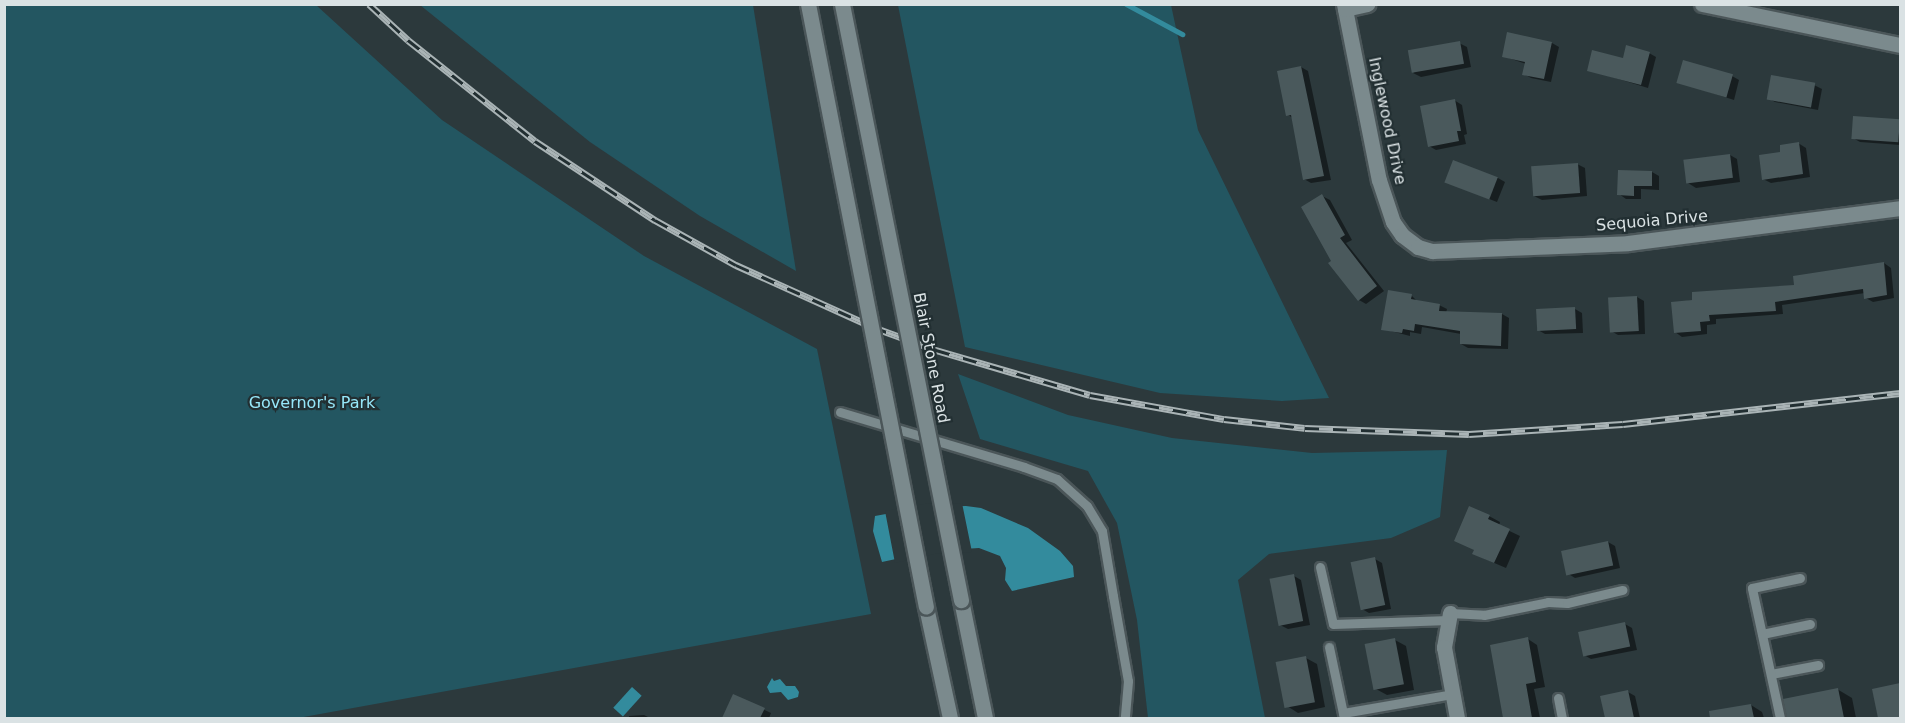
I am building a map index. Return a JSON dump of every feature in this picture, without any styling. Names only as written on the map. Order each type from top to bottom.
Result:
[{"type":"main road","points":[[808,4],[926,607],[950,718]]},
{"type":"main road","name":"Blair Stone Road","points":[[842,4],[985,718]]},
{"type":"main road","points":[[1344,7],[1367,4]]},
{"type":"main road","points":[[1702,4],[1900,45]]},
{"type":"main road","name":"Inglewood Drive","points":[[1344,7],[1379,180],[1394,222],[1407,240]]},
{"type":"main road","name":"Sequoia Drive","points":[[1407,240],[1418,247],[1432,251],[1628,243],[1900,208]]},
{"type":"main road","points":[[1450,616],[1444,647],[1457,718]]},
{"type":"lane","points":[[840,412],[1057,479],[1087,506],[1102,531],[1128,681],[1124,718]]},
{"type":"lane","points":[[1320,567],[1333,624],[1484,615],[1548,602],[1567,603],[1622,590]]},
{"type":"lane","points":[[1780,718],[1752,588],[1800,578]]},
{"type":"lane","points":[[1762,634],[1810,624]]},
{"type":"lane","points":[[1329,647],[1344,716],[1453,694]]},
{"type":"lane","points":[[1771,674],[1818,665]]},
{"type":"lane","points":[[1558,698],[1562,718]]},
{"type":"green space","name":"Governor's Park","points":[[4,5],[316,5],[442,120],[644,256],[817,349],[871,614],[298,718],[5,718]]},
{"type":"green space","points":[[420,5],[753,5],[796,271],[700,216],[590,142]]},
{"type":"green space","points":[[898,5],[1171,5],[1198,130],[1329,398],[1282,401],[1160,393],[965,347]]},
{"type":"green space","points":[[958,374],[1068,415],[1172,438],[1312,453],[1447,450],[1440,517],[1391,538],[1269,554],[1238,580],[1265,718],[1148,718],[1137,620],[1117,523],[1088,471],[980,439]]},
{"type":"shaded area","points":[[924,507],[981,508],[1028,528],[1060,551],[1073,566],[1074,577],[1012,591],[1005,580],[1006,568],[1000,556],[979,548],[933,551],[882,562],[873,531],[875,516]]},
{"type":"shaded area","points":[[772,678],[774,681],[780,679],[786,686],[795,686],[799,692],[798,697],[788,700],[781,692],[770,693],[767,687]]},
{"type":"shaded area","points":[[632,687],[642,696],[623,717],[613,708]]},
{"type":"pier","points":[[962,503],[972,552],[934,554],[895,563],[885,511],[924,504]]},
{"type":"building","points":[[1507,32],[1552,42],[1544,79],[1522,75],[1525,62],[1502,57]]},
{"type":"building","points":[[1460,41],[1464,64],[1412,73],[1408,50]]},
{"type":"building","points":[[1626,45],[1650,52],[1641,85],[1587,71],[1592,50],[1623,58]]},
{"type":"building","points":[[1683,60],[1733,74],[1726,97],[1676,83]]},
{"type":"building","points":[[1301,66],[1324,176],[1303,180],[1291,115],[1286,116],[1277,71]]},
{"type":"building","points":[[1771,75],[1815,83],[1811,107],[1767,100]]},
{"type":"building","points":[[1455,99],[1461,131],[1457,131],[1459,141],[1428,147],[1420,106]]},
{"type":"building","points":[[1853,116],[1900,119],[1898,142],[1851,139]]},
{"type":"building","points":[[1799,142],[1803,174],[1762,180],[1759,155],[1780,152],[1780,145]]},
{"type":"building","points":[[1730,154],[1733,178],[1686,184],[1683,160]]},
{"type":"building","points":[[1453,160],[1498,177],[1489,200],[1444,182]]},
{"type":"building","points":[[1578,163],[1580,193],[1533,196],[1531,166]]},
{"type":"building","points":[[1618,170],[1652,171],[1652,186],[1634,186],[1634,196],[1617,195]]},
{"type":"building","points":[[1322,194],[1345,235],[1340,238],[1377,286],[1358,301],[1328,263],[1331,261],[1301,207]]},
{"type":"building","points":[[1884,262],[1887,295],[1864,299],[1863,289],[1775,302],[1776,311],[1709,315],[1710,321],[1700,322],[1701,331],[1674,333],[1671,302],[1692,300],[1692,292],[1794,285],[1793,276]]},
{"type":"building","points":[[1388,290],[1412,294],[1411,299],[1440,304],[1439,311],[1502,313],[1501,346],[1460,344],[1460,331],[1415,324],[1414,331],[1403,329],[1402,333],[1381,330]]},
{"type":"building","points":[[1637,296],[1639,331],[1610,332],[1608,298]]},
{"type":"building","points":[[1575,307],[1576,329],[1537,331],[1536,309]]},
{"type":"building","points":[[1469,506],[1490,515],[1488,519],[1510,529],[1494,563],[1472,554],[1474,550],[1454,541]]},
{"type":"building","points":[[1608,541],[1613,565],[1566,575],[1561,551]]},
{"type":"building","points":[[1375,557],[1385,605],[1361,610],[1351,562]]},
{"type":"building","points":[[1294,574],[1303,621],[1279,626],[1269,579]]},
{"type":"building","points":[[1625,622],[1630,646],[1583,656],[1578,632]]},
{"type":"building","points":[[1528,637],[1536,682],[1526,684],[1532,718],[1503,718],[1490,645]]},
{"type":"building","points":[[1395,638],[1404,684],[1374,690],[1365,644]]},
{"type":"building","points":[[1306,656],[1315,702],[1285,708],[1276,662]]},
{"type":"building","points":[[1900,683],[1900,718],[1878,718],[1872,689]]},
{"type":"building","points":[[1838,688],[1844,718],[1787,718],[1783,699]]},
{"type":"building","points":[[1628,690],[1634,718],[1605,718],[1600,696]]},
{"type":"building","points":[[733,694],[765,708],[760,718],[722,718]]},
{"type":"building","points":[[1751,704],[1754,718],[1710,718],[1709,711]]},
{"type":"waterway","points":[[1126,4],[1182,34]]},
{"type":"railway","points":[[369,4],[408,40],[535,141],[655,220],[736,265],[873,327],[936,350],[1090,395],[1224,419],[1305,428],[1469,434],[1623,424],[1900,393]]}]
